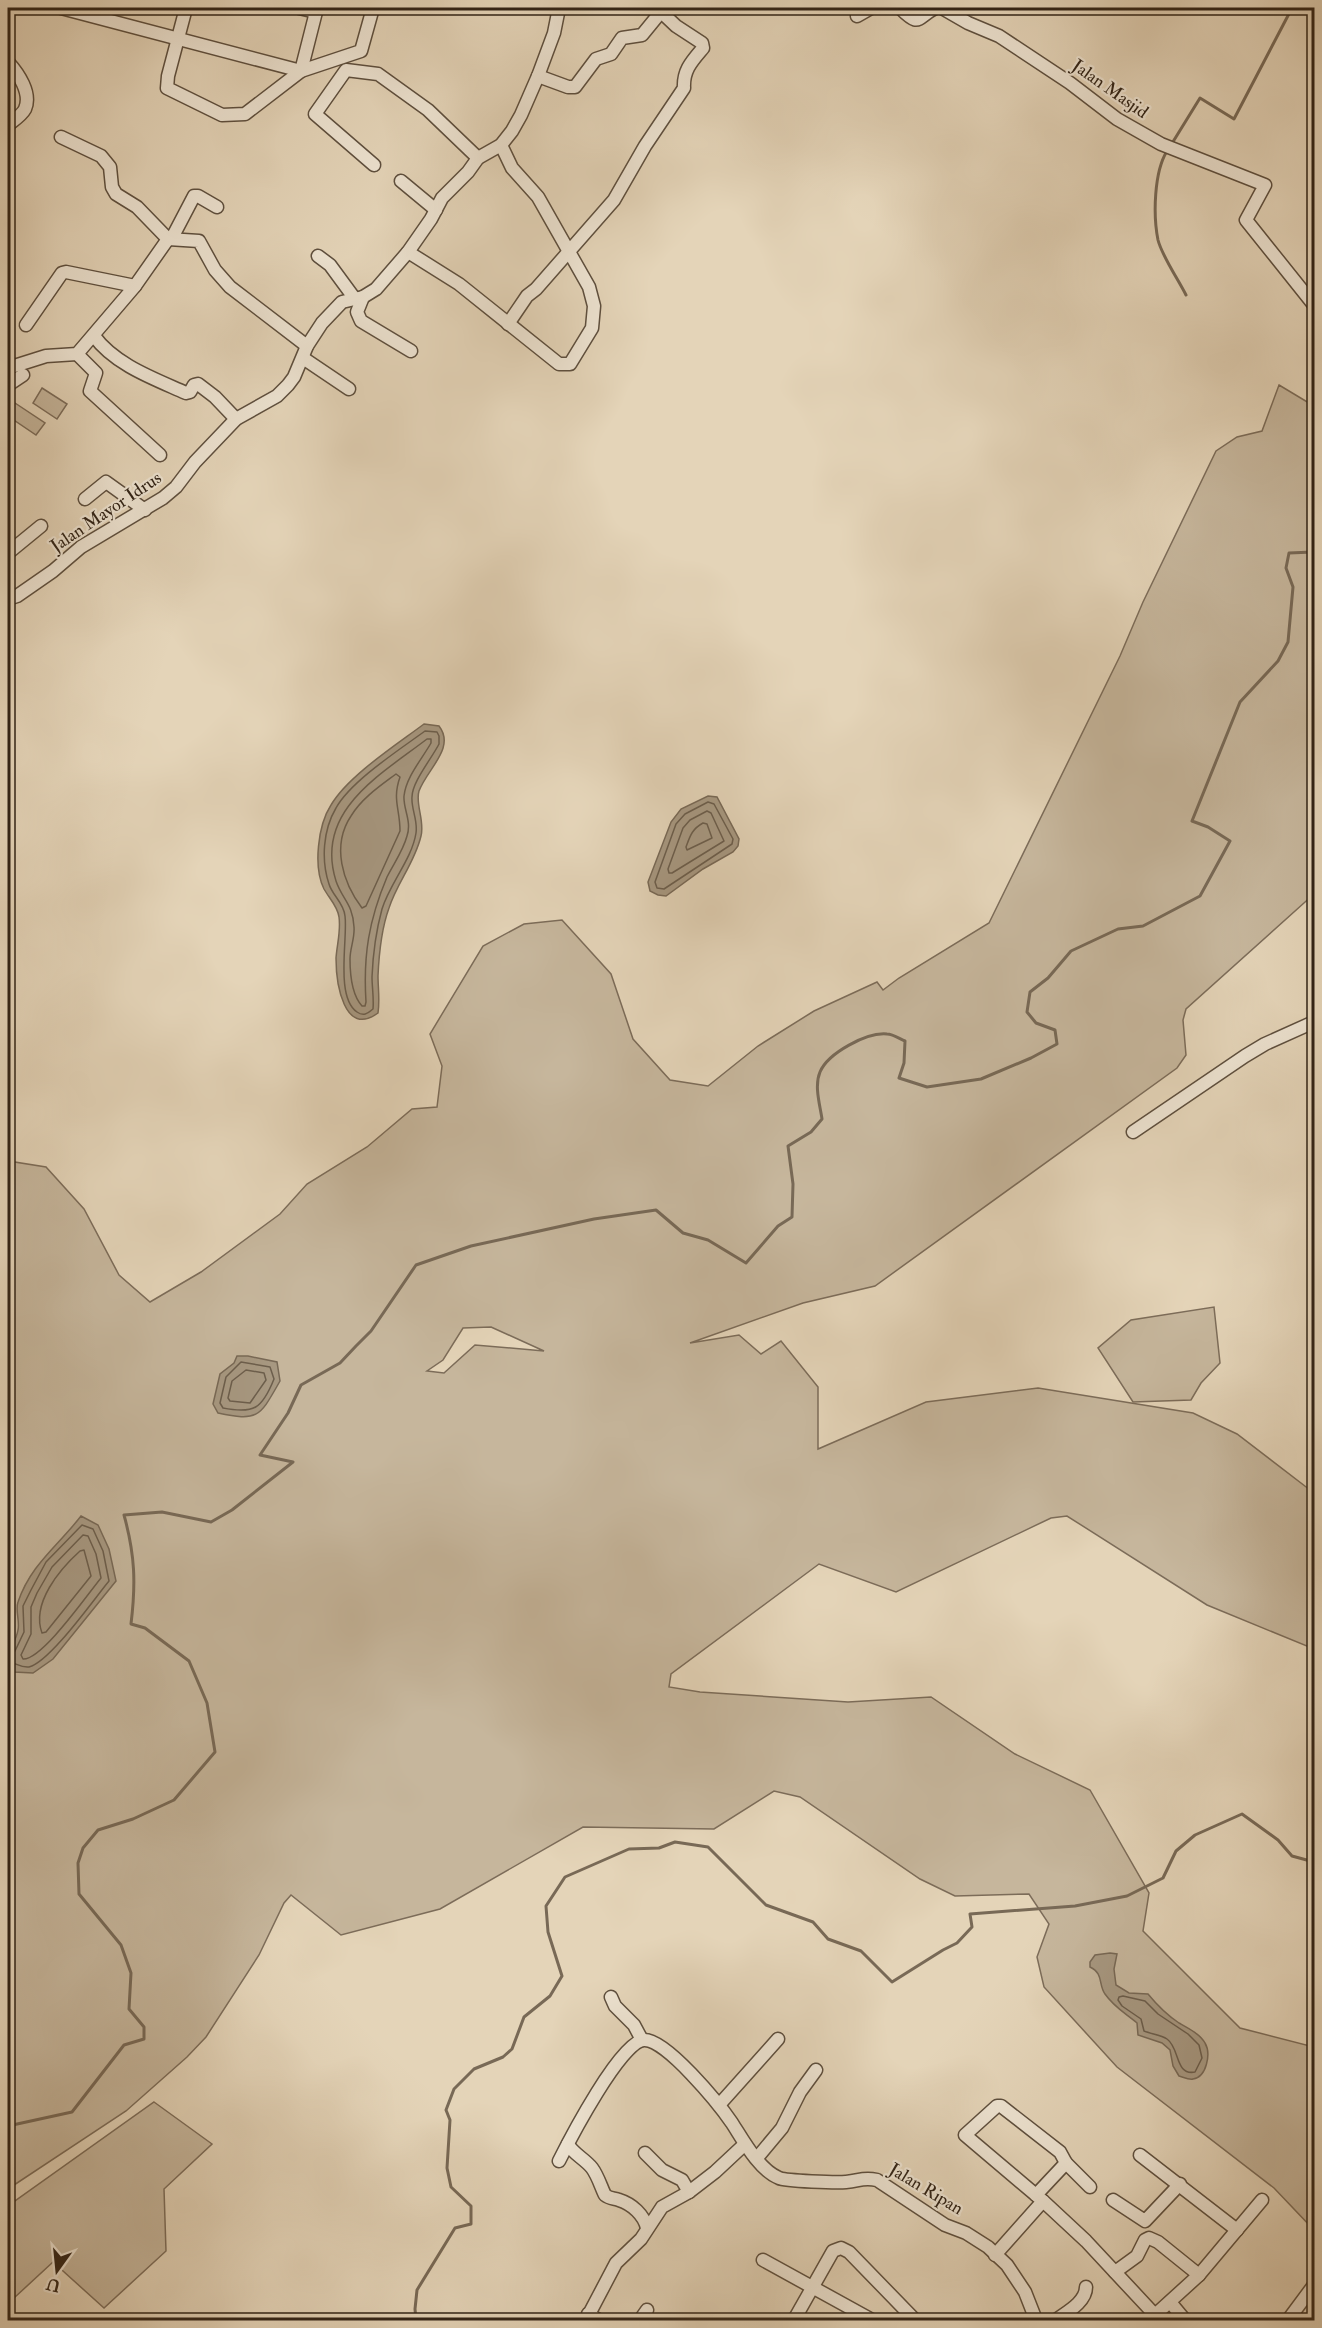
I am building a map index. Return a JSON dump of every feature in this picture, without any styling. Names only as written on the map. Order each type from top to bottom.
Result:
[{"type":"street","points":[[61,8],[301,70]]},
{"type":"street","points":[[186,8],[167,88],[222,115],[234,116],[245,114],[301,70],[361,51],[374,8]]},
{"type":"street","points":[[299,8],[317,10],[301,70]]},
{"type":"street","name":"Jalan Mayor Idrus","points":[[8,599],[17,596],[81,547],[145,510],[176,487],[195,462],[236,419],[277,396],[294,377],[322,323],[342,302],[359,298],[376,289],[408,252],[442,198],[468,172],[478,158],[501,145],[521,115],[538,76],[554,33],[560,8]]},
{"type":"street","points":[[857,16],[871,8]]},
{"type":"street","points":[[900,8],[911,18],[917,20],[924,18],[935,8]]},
{"type":"street","name":"Jalan Masjid","points":[[942,8],[968,23],[999,36],[1070,83],[1117,119],[1161,144],[1265,185],[1246,220],[1314,305]]},
{"type":"street","points":[[508,324],[527,296],[536,289],[614,200],[645,146],[684,88],[688,67],[703,48],[702,43],[676,26],[659,10],[642,35],[622,38],[611,54],[596,59],[575,87],[568,87],[538,76]]},
{"type":"street","points":[[8,62],[27,95],[24,111],[8,125]]},
{"type":"street","points":[[374,165],[315,114],[346,70],[378,74],[428,110],[478,158]]},
{"type":"street","points":[[61,137],[101,156],[110,167],[112,187],[116,194],[137,207],[170,239],[199,241],[215,270],[230,287],[349,389]]},
{"type":"street","points":[[408,252],[459,284],[559,364],[570,364],[592,328],[594,306],[589,286],[538,197],[512,168],[501,145]]},
{"type":"street","points":[[402,181],[436,210]]},
{"type":"street","points":[[8,368],[46,356],[77,354],[135,286],[170,239],[194,196],[216,207]]},
{"type":"street","points":[[318,256],[330,265],[359,298],[357,312],[361,321],[411,351]]},
{"type":"street","points":[[26,325],[62,273],[135,286]]},
{"type":"street","points":[[94,336],[100,345],[151,378],[186,393],[190,392],[194,384],[198,384],[236,419]]},
{"type":"street","points":[[77,354],[96,373],[90,391],[159,455]]},
{"type":"street","points":[[8,385],[23,375]]},
{"type":"street","points":[[85,499],[106,482],[145,510]]},
{"type":"street","points":[[8,553],[40,526]]},
{"type":"street","points":[[1132,1132],[1245,1056],[1265,1044],[1314,1022]]},
{"type":"street","points":[[559,2161],[598,2091],[627,2051],[638,2042],[634,2025],[615,2006],[611,1996]]},
{"type":"street","points":[[718,2104],[778,2039]]},
{"type":"street","name":"Jalan Ripan","points":[[638,2042],[660,2047],[685,2067],[718,2104],[745,2144],[770,2173],[790,2180],[848,2182],[865,2177],[878,2180],[945,2225],[966,2233],[1007,2265],[1025,2292],[1036,2320]]},
{"type":"street","points":[[757,2158],[782,2128],[798,2096],[816,2070]]},
{"type":"street","points":[[1090,2187],[1066,2163],[1060,2152],[1001,2106],[997,2106],[965,2135],[1040,2198],[1086,2241],[1115,2272],[1152,2318],[1199,2275],[1262,2199]]},
{"type":"street","points":[[568,2144],[594,2171],[605,2195],[634,2208],[642,2216],[647,2228]]},
{"type":"street","points":[[600,2320],[587,2317],[616,2263],[641,2239],[662,2207],[689,2192],[745,2144]]},
{"type":"street","points":[[645,2154],[662,2170],[682,2180],[689,2192]]},
{"type":"street","points":[[1140,2155],[1237,2230]]},
{"type":"street","points":[[995,2255],[1066,2163]]},
{"type":"street","points":[[1113,2200],[1145,2221],[1180,2184]]},
{"type":"street","points":[[1115,2272],[1137,2256],[1145,2240],[1149,2238],[1155,2239],[1199,2275]]},
{"type":"street","points":[[794,2320],[833,2251],[841,2248],[849,2252],[915,2320]]},
{"type":"street","points":[[763,2260],[811,2289],[872,2320]]},
{"type":"street","points":[[1288,2320],[1314,2285]]},
{"type":"street","points":[[1056,2320],[1082,2299],[1086,2287]]},
{"type":"street","points":[[1170,2302],[1185,2320]]},
{"type":"shaded area","points":[[1279,385],[1314,406],[1314,894],[1186,1009],[1183,1020],[1186,1055],[1177,1068],[875,1286],[803,1303],[690,1343],[739,1335],[761,1354],[781,1341],[818,1387],[818,1449],[926,1402],[1038,1388],[1193,1413],[1237,1434],[1314,1493],[1314,1649],[1207,1605],[1067,1516],[1051,1518],[896,1592],[819,1564],[671,1674],[669,1687],[700,1692],[848,1702],[931,1697],[1015,1754],[1090,1790],[1149,1893],[1143,1931],[1240,2028],[1314,2047],[1314,2230],[1274,2188],[1117,2067],[1044,1987],[1037,1957],[1049,1924],[1029,1894],[955,1896],[920,1879],[800,1797],[774,1791],[714,1829],[583,1827],[440,1909],[341,1935],[291,1895],[284,1903],[259,1955],[206,2037],[187,2057],[126,2111],[8,2189],[8,1161],[46,1167],[84,1209],[119,1275],[150,1302],[201,1272],[280,1214],[307,1184],[367,1147],[412,1109],[437,1107],[442,1066],[430,1034],[483,946],[524,924],[562,920],[611,974],[633,1039],[670,1080],[708,1086],[758,1046],[814,1011],[877,982],[883,990],[989,923],[1120,656],[1143,602],[1216,451],[1237,437],[1262,431]],"holes":[[[491,1327],[544,1351],[475,1345],[444,1373],[427,1371],[443,1360],[463,1328]]]},
{"type":"shaded area","points":[[42,388],[67,404],[57,419],[33,403]]},
{"type":"shaded area","points":[[15,403],[45,423],[36,435],[8,416]]},
{"type":"shaded area","points":[[1214,1307],[1220,1363],[1201,1383],[1191,1400],[1133,1402],[1098,1348],[1131,1320]]},
{"type":"shaded area","points":[[154,2102],[212,2144],[164,2189],[166,2251],[104,2308],[53,2262],[14,2298],[8,2291],[8,2206]]},
{"type":"water","points":[[424,724],[439,726],[444,742],[438,758],[419,791],[422,830],[415,855],[392,899],[386,916],[379,959],[378,1013],[366,1019],[357,1018],[350,1013],[340,993],[336,958],[339,917],[321,880],[318,858],[320,835],[331,805],[349,783]]},
{"type":"water","points":[[708,796],[717,797],[739,839],[738,846],[733,852],[703,869],[666,896],[650,891],[648,882],[671,822],[681,809]]},
{"type":"water","points":[[237,1356],[277,1362],[280,1381],[262,1409],[250,1416],[218,1413],[213,1404],[220,1374],[234,1363]]},
{"type":"water","points":[[81,1516],[98,1525],[109,1549],[116,1581],[53,1659],[33,1673],[14,1672],[8,1656],[18,1630],[17,1605],[23,1589],[38,1566]]},
{"type":"water","points":[[1117,1954],[1114,1969],[1116,1985],[1129,1993],[1148,1994],[1170,2017],[1203,2040],[1207,2047],[1208,2058],[1205,2069],[1198,2077],[1190,2079],[1179,2076],[1173,2066],[1170,2050],[1162,2043],[1138,2035],[1137,2023],[1108,1999],[1099,1976],[1090,1967],[1090,1962],[1095,1955]]},
{"type":"waterway","points":[[1171,145],[1200,98],[1234,119],[1292,8]]},
{"type":"waterway","points":[[1167,151],[1157,182],[1156,230],[1163,253],[1186,295]]},
{"type":"waterway","points":[[8,2126],[72,2112],[124,2045],[144,2039],[144,2027],[129,2009],[131,1973],[121,1945],[79,1894],[78,1863],[83,1848],[98,1830],[133,1819],[174,1800],[215,1752],[207,1703],[189,1661],[145,1628],[131,1624],[134,1595],[133,1569],[124,1515],[162,1512],[211,1522],[232,1510],[293,1462],[260,1455],[288,1413],[301,1385],[340,1363],[371,1331],[416,1265],[471,1246],[594,1219],[656,1210],[683,1233],[708,1240],[746,1263],[778,1226],[792,1217],[793,1184],[788,1146],[811,1132],[822,1119],[817,1089],[818,1077],[824,1065],[849,1045],[879,1034],[892,1035],[905,1041],[904,1063],[899,1078],[927,1087],[981,1079],[1031,1058],[1057,1044],[1055,1030],[1036,1023],[1027,1012],[1030,992],[1048,978],[1071,951],[1118,929],[1143,926],[1200,896],[1230,841],[1208,827],[1192,821],[1240,702],[1278,661],[1288,642],[1293,587],[1286,568],[1289,553],[1313,552],[1314,491]]},
{"type":"waterway","points":[[416,2320],[417,2290],[455,2228],[471,2224],[471,2206],[451,2187],[447,2168],[450,2120],[446,2110],[454,2089],[474,2069],[503,2057],[512,2049],[524,2017],[550,1996],[562,1976],[548,1932],[546,1906],[565,1877],[629,1849],[659,1848],[675,1842],[708,1847],[766,1905],[813,1922],[828,1939],[861,1951],[892,1982],[957,1943],[972,1927],[970,1914],[1075,1906],[1127,1896],[1163,1878],[1176,1851],[1195,1835],[1242,1814],[1278,1840],[1292,1856],[1314,1862]]}]
